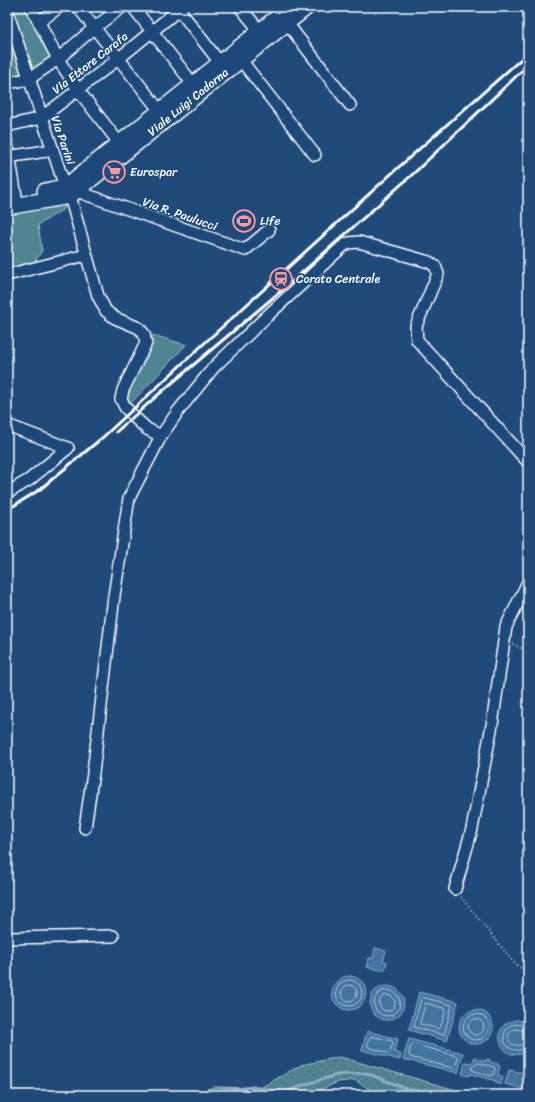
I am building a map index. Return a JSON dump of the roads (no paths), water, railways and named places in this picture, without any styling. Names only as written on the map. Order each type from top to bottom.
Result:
[{"type":"main road","name":"Viale Luigi Cadorna","points":[[70,192],[223,67],[260,31],[298,8]]},
{"type":"main road","name":"Viale Luigi Cadorna","points":[[70,192],[120,144],[193,84],[223,67],[241,60],[287,23],[298,8]]},
{"type":"main road","points":[[10,200],[70,192]]},
{"type":"street","points":[[31,7],[58,59],[78,90],[120,144]]},
{"type":"street","points":[[39,22],[59,7]]},
{"type":"street","points":[[78,7],[160,111]]},
{"type":"street","points":[[7,83],[29,79],[58,59],[94,28],[122,7]]},
{"type":"street","points":[[133,7],[193,84]]},
{"type":"street","points":[[240,7],[260,31]]},
{"type":"street","points":[[180,8],[223,67]]},
{"type":"street","name":"Via Ettore Carafa","points":[[7,126],[41,118],[118,59],[180,8]]},
{"type":"street","name":"Via Parini","points":[[7,11],[41,118],[70,192],[98,296],[106,311],[115,318],[139,328],[144,334],[146,343],[123,390],[121,399],[125,407],[134,417],[147,429],[161,436]]},
{"type":"street","points":[[287,23],[350,105]]},
{"type":"street","points":[[241,60],[315,155]]},
{"type":"street","points":[[7,143],[10,200]]},
{"type":"street","points":[[8,156],[53,150]]},
{"type":"street","name":"Via R. Paulucci","points":[[70,192],[244,250],[270,230]]},
{"type":"street","points":[[85,828],[128,498],[161,436],[179,410],[214,367],[342,247],[348,243],[359,242],[428,262],[435,266],[438,274],[416,326],[417,340],[528,462]]},
{"type":"street","points":[[7,275],[86,255]]},
{"type":"street","points":[[7,425],[68,448],[29,480],[7,493]]},
{"type":"street","points":[[455,889],[472,829],[492,724],[506,627],[528,582]]},
{"type":"street","points":[[7,938],[113,936]]},
{"type":"water","points":[[375,948],[386,951],[383,961],[387,962],[384,971],[367,967],[369,958],[373,958]]},
{"type":"water","points":[[346,976],[352,976],[356,977],[363,983],[366,993],[365,1000],[359,1007],[352,1010],[346,1010],[342,1009],[335,1003],[332,996],[332,990],[333,986],[339,979]]},
{"type":"water","points":[[384,986],[390,986],[394,987],[401,993],[404,1003],[403,1010],[397,1017],[390,1020],[384,1020],[380,1019],[373,1013],[370,1006],[370,1000],[371,996],[377,989]]},
{"type":"water","points":[[419,992],[458,1002],[447,1041],[409,1030]]},
{"type":"water","points":[[473,1010],[479,1010],[483,1011],[490,1017],[493,1027],[492,1034],[486,1041],[479,1044],[473,1044],[469,1043],[462,1037],[459,1030],[459,1024],[460,1020],[466,1013]]},
{"type":"water","points":[[517,1020],[528,1024],[528,1050],[519,1054],[511,1054],[505,1050],[501,1043],[500,1036],[502,1029],[507,1023]]},
{"type":"water","points":[[367,1031],[398,1039],[394,1052],[401,1054],[400,1060],[362,1050]]},
{"type":"water","points":[[409,1039],[463,1053],[458,1073],[403,1059]]},
{"type":"water","points":[[475,1057],[476,1059],[486,1061],[487,1059],[490,1060],[490,1062],[500,1066],[498,1075],[503,1077],[501,1085],[496,1083],[496,1081],[470,1074],[469,1076],[462,1074],[465,1062],[472,1063]]},
{"type":"water","points":[[509,1070],[528,1074],[528,1090],[505,1084]]},
{"type":"waterway","points":[[184,1095],[253,1087],[285,1093],[300,1086],[337,1075],[366,1073],[407,1089],[436,1095]]},
{"type":"railway","points":[[7,510],[39,490],[102,438],[400,166],[528,53]]},
{"type":"railway","points":[[116,432],[288,285],[413,174],[528,65]]},
{"type":"place","name":"Eurospar","points":[[114,172]]},
{"type":"place","name":"Life","points":[[244,221]]},
{"type":"place","name":"Corato Centrale","points":[[281,279]]}]
